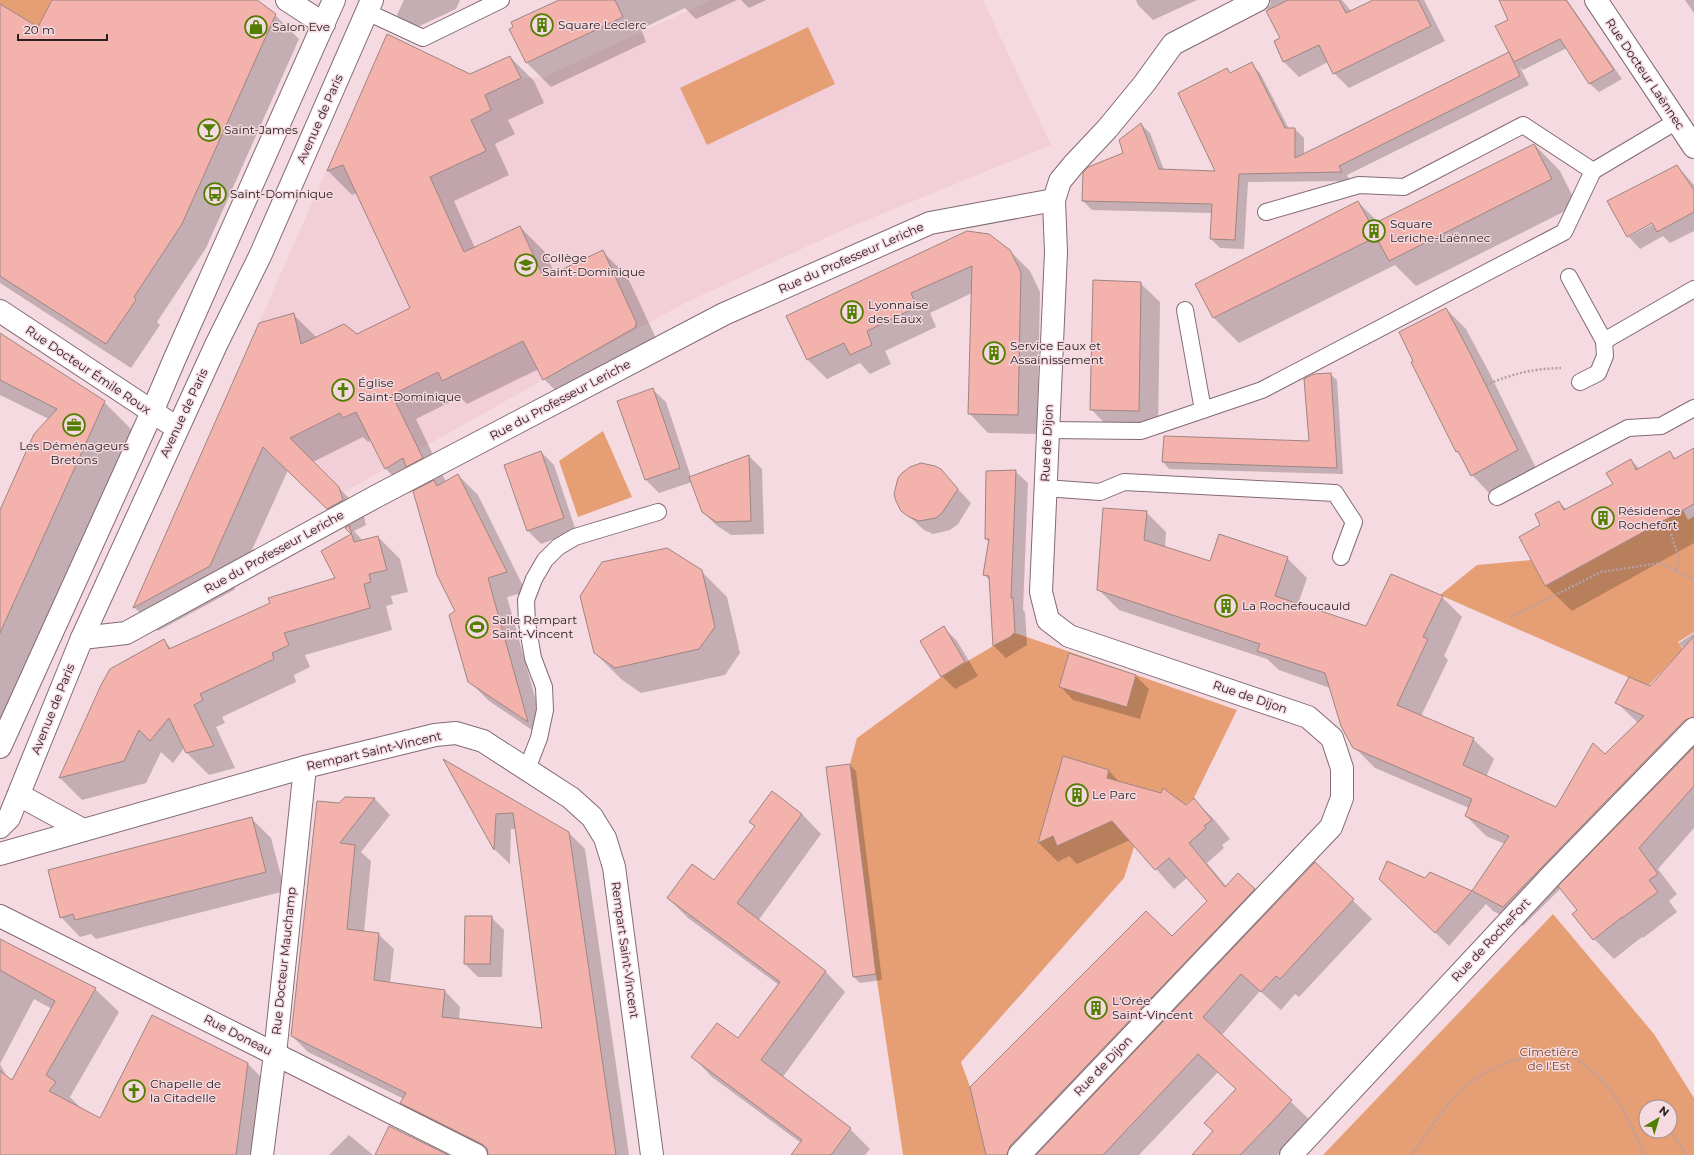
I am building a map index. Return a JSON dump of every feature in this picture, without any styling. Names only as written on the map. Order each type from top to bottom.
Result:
[{"type":"street","points":[[287,0],[324,24]]},
{"type":"street","points":[[0,747],[152,412],[334,0]]},
{"type":"street","name":"Rue de Dijon","points":[[1019,1155],[1331,827],[1342,798],[1342,768],[1332,738],[1308,717],[1069,636],[1048,620],[1041,592],[1056,252],[1054,200],[1060,181],[1112,124],[1173,44],[1258,0]]},
{"type":"street","name":"Rue Docteur Laënnec","points":[[1596,0],[1694,147]]},
{"type":"street","name":"Avenue de Paris","points":[[0,827],[9,818],[19,796],[82,638],[177,428],[260,256],[370,6]]},
{"type":"street","name":"Rue du Professeur Leriche","points":[[82,638],[126,633],[375,497],[724,314],[930,223],[1054,200]]},
{"type":"street","name":"Rue Docteur Émile Roux","points":[[0,311],[177,428]]},
{"type":"street","name":"Rue de RocheFort","points":[[1291,1155],[1552,875],[1694,730]]},
{"type":"street","name":"Rempart Saint-Vincent","points":[[0,854],[305,767],[435,735],[456,733],[483,741],[576,803],[592,817],[605,838],[614,867],[652,1155]]},
{"type":"street","name":"Rue Docteur Mauchamp","points":[[262,1155],[275,1054],[305,767]]},
{"type":"street","points":[[19,796],[82,830]]},
{"type":"street","name":"Rue Doneau","points":[[0,916],[476,1155]]},
{"type":"lane","points":[[370,6],[422,38],[501,0]]},
{"type":"lane","points":[[1048,430],[1141,431],[1262,390],[1564,232],[1593,171],[1677,121]]},
{"type":"lane","points":[[1266,212],[1359,185],[1404,188],[1523,125],[1593,171]]},
{"type":"lane","points":[[1569,277],[1604,341],[1605,356],[1598,373],[1580,382]]},
{"type":"lane","points":[[1604,341],[1694,289]]},
{"type":"lane","points":[[1185,310],[1203,410]]},
{"type":"lane","points":[[1497,497],[1628,428],[1661,426],[1694,408]]},
{"type":"lane","points":[[1045,488],[1100,492],[1124,482],[1335,493],[1354,522],[1341,557]]},
{"type":"lane","points":[[527,769],[539,738],[545,710],[544,687],[533,658],[527,622],[526,600],[534,578],[545,560],[558,547],[575,537],[658,512]]},
{"type":"path","points":[[1486,385],[1512,374],[1538,368],[1568,368]]},
{"type":"path","points":[[1671,534],[1679,559],[1676,571]]},
{"type":"path","points":[[1511,617],[1601,572],[1660,563],[1694,580]]},
{"type":"path","points":[[1412,1155],[1445,1107],[1462,1088],[1482,1073],[1509,1061],[1536,1054],[1560,1054],[1580,1061],[1597,1075],[1612,1092],[1624,1111],[1644,1155]]},
{"type":"path","points":[[1675,1139],[1686,1155]]},
{"type":"shaded area","name":"Collège Saint-Dominique","points":[[711,0],[983,0],[1051,145],[847,228],[687,302],[543,380],[344,492],[294,442],[244,367],[259,323],[387,34],[465,72],[472,73],[510,56],[521,78],[544,77]]},
{"type":"green space","points":[[0,0],[61,0],[51,1],[49,6],[55,10],[43,30],[0,4]]},
{"type":"green space","points":[[808,27],[835,84],[707,145],[680,88]]},
{"type":"green space","points":[[603,431],[632,497],[578,517],[559,461]]},
{"type":"green space","points":[[1683,510],[1688,520],[1694,516],[1694,632],[1678,642],[1683,649],[1648,686],[1440,595],[1477,565],[1531,560],[1546,586]]},
{"type":"green space","points":[[1015,633],[1237,710],[1194,798],[1163,821],[1134,847],[1124,878],[961,1062],[970,1087],[986,1155],[903,1155],[876,974],[850,764],[857,738],[941,677]]},
{"type":"green space","name":"Cimetière de l'Est","points":[[1553,914],[1654,1034],[1694,1098],[1694,1155],[1323,1155]]},
{"type":"building","points":[[52,0],[257,0],[276,14],[182,224],[134,297],[136,300],[106,344],[0,276],[0,4],[38,27]]},
{"type":"building","name":"Square Leclerc","points":[[559,0],[615,0],[623,17],[526,63],[509,29],[513,27],[511,22]]},
{"type":"building","points":[[1288,0],[1339,0],[1346,13],[1373,0],[1418,0],[1431,26],[1333,74],[1319,45],[1283,62],[1274,41],[1280,38],[1266,11]]},
{"type":"building","points":[[1499,0],[1566,0],[1614,70],[1589,84],[1560,39],[1514,62],[1495,26],[1508,20]]},
{"type":"building","points":[[387,34],[470,74],[510,56],[521,78],[485,95],[491,110],[471,120],[486,151],[430,177],[464,252],[520,226],[544,278],[603,250],[637,324],[635,325],[636,327],[543,380],[523,341],[442,381],[438,372],[392,395],[423,458],[406,467],[403,458],[385,469],[356,412],[343,418],[340,413],[290,438],[339,487],[343,500],[327,509],[263,447],[210,566],[133,608],[259,323],[294,313],[301,344],[344,324],[357,334],[410,308],[343,165],[327,171]]},
{"type":"building","points":[[1509,52],[1520,76],[1339,166],[1342,172],[1239,174],[1235,240],[1210,239],[1212,204],[1082,201],[1083,173],[1088,167],[1123,153],[1119,140],[1141,123],[1159,169],[1215,171],[1178,93],[1227,68],[1230,73],[1252,62],[1285,128],[1295,128],[1295,158]]},
{"type":"building","name":"Square Leriche-Laënnec","points":[[1534,144],[1552,179],[1389,261],[1376,237],[1213,318],[1195,284],[1358,201],[1371,225]]},
{"type":"building","points":[[1677,165],[1694,190],[1694,212],[1657,232],[1652,223],[1627,237],[1607,201]]},
{"type":"building","name":"Service Eaux et Assainissement","points":[[967,231],[989,234],[1010,250],[1021,272],[1018,415],[968,414],[972,266],[911,293],[917,307],[867,331],[872,345],[850,355],[844,343],[807,360],[786,316]]},
{"type":"building","points":[[1093,280],[1141,282],[1139,411],[1090,410]]},
{"type":"building","points":[[1446,308],[1518,450],[1471,476],[1458,451],[1456,452],[1411,362],[1413,361],[1399,332]]},
{"type":"building","points":[[0,333],[105,401],[0,633],[0,510],[34,434],[57,409],[0,380]]},
{"type":"building","points":[[1331,373],[1337,468],[1162,462],[1164,436],[1309,441],[1304,379],[1314,374]]},
{"type":"building","points":[[653,388],[680,468],[645,480],[617,401]]},
{"type":"building","name":"Résidence Rochefort","points":[[1694,448],[1694,504],[1545,586],[1519,537],[1540,525],[1535,514],[1559,501],[1564,510],[1613,484],[1606,473],[1631,459],[1636,470],[1670,451],[1674,459]]},
{"type":"building","points":[[541,451],[564,518],[527,531],[504,465]]},
{"type":"building","points":[[749,455],[751,521],[716,522],[702,512],[689,477]]},
{"type":"building","points":[[921,463],[941,469],[958,489],[942,513],[936,518],[919,521],[909,517],[901,511],[894,494],[898,478],[902,473],[910,467]]},
{"type":"building","points":[[1016,470],[1011,598],[1013,598],[1015,632],[1010,637],[993,646],[989,576],[983,575],[989,539],[985,539],[986,471]]},
{"type":"building","name":"Salle Rempart Saint-Vincent","points":[[458,474],[507,572],[488,578],[528,722],[468,682],[449,615],[455,611],[437,575],[413,491],[434,480],[437,486]]},
{"type":"building","points":[[1103,508],[1147,511],[1144,540],[1210,561],[1219,534],[1288,557],[1275,596],[1366,626],[1391,574],[1443,596],[1423,637],[1428,639],[1397,705],[1474,738],[1463,765],[1556,807],[1593,743],[1605,754],[1644,716],[1615,703],[1629,677],[1650,686],[1694,636],[1694,717],[1685,720],[1503,907],[1472,891],[1509,836],[1465,816],[1472,799],[1353,748],[1341,726],[1325,673],[1257,651],[1260,644],[1097,590]]},
{"type":"building","points":[[349,525],[354,542],[378,536],[387,570],[369,574],[371,582],[364,584],[370,608],[284,633],[289,645],[272,653],[274,659],[200,694],[203,700],[194,705],[214,746],[186,753],[169,718],[150,741],[139,730],[124,761],[59,778],[101,685],[110,669],[164,639],[169,649],[270,603],[268,598],[335,578],[321,551],[351,534],[345,528]]},
{"type":"building","points":[[667,548],[702,570],[715,627],[699,649],[615,668],[594,653],[580,596],[602,562]]},
{"type":"building","points":[[944,626],[965,662],[941,677],[920,641]]},
{"type":"building","points":[[1069,653],[1136,675],[1127,707],[1059,687]]},
{"type":"building","points":[[1694,747],[1694,786],[1639,848],[1658,874],[1649,880],[1658,892],[1622,917],[1593,940],[1572,914],[1577,910],[1558,886]]},
{"type":"building","points":[[1063,756],[1109,770],[1107,778],[1161,793],[1163,788],[1186,805],[1194,798],[1212,820],[1204,826],[1206,828],[1189,843],[1225,887],[1238,873],[1255,889],[1010,1146],[1007,1155],[986,1155],[970,1087],[1146,911],[1172,936],[1207,901],[1169,858],[1155,870],[1112,821],[1057,846],[1053,836],[1038,843]]},
{"type":"building","points":[[443,759],[569,832],[616,1155],[488,1155],[487,1148],[482,1144],[400,1103],[406,1093],[291,1036],[317,801],[339,803],[345,797],[375,798],[340,843],[355,845],[347,929],[379,933],[374,980],[445,990],[442,1017],[542,1028],[513,813],[496,814],[494,850]]},
{"type":"building","points":[[850,764],[876,974],[853,977],[826,767]]},
{"type":"building","points":[[772,791],[802,814],[737,903],[826,971],[761,1060],[851,1128],[831,1155],[791,1155],[802,1140],[691,1057],[717,1023],[738,1038],[780,982],[667,898],[692,864],[714,880],[755,826],[749,822]]},
{"type":"building","points":[[252,817],[266,872],[75,920],[73,914],[60,918],[48,870]]},
{"type":"building","points":[[1387,861],[1425,878],[1430,872],[1472,891],[1435,933],[1379,879]]},
{"type":"building","points":[[1315,862],[1354,899],[1280,979],[1276,976],[1261,992],[1241,974],[1203,1017],[1292,1100],[1272,1122],[1240,1155],[1192,1155],[1213,1131],[1204,1123],[1236,1089],[1198,1054],[1103,1155],[1036,1155]]},
{"type":"building","points":[[465,916],[492,916],[490,964],[464,964]]},
{"type":"building","points":[[0,939],[96,988],[46,1075],[56,1082],[49,1091],[100,1118],[152,1015],[248,1063],[236,1155],[0,1155],[0,1071],[12,1080],[55,1001],[0,970]]},
{"type":"building","points":[[389,1126],[448,1155],[375,1155]]},
{"type":"place","name":"Square Leclerc","points":[[542,25]]},
{"type":"place","name":"Salon Eve","points":[[256,27]]},
{"type":"place","name":"Saint-James","points":[[209,130]]},
{"type":"place","name":"Saint-Dominique","points":[[215,194]]},
{"type":"place","name":"Square Leriche-Laënnec","points":[[1374,231]]},
{"type":"place","name":"Collège Saint-Dominique","points":[[526,265]]},
{"type":"place","name":"Lyonnaise des Eaux","points":[[852,312]]},
{"type":"place","name":"Service Eaux et Assainissement","points":[[994,353]]},
{"type":"place","name":"Église Saint-Dominique","points":[[343,390]]},
{"type":"place","name":"Les Déménageurs Bretons","points":[[74,425]]},
{"type":"place","name":"Résidence Rochefort","points":[[1603,518]]},
{"type":"place","name":"La Rochefoucauld","points":[[1226,606]]},
{"type":"place","name":"Salle Rempart Saint-Vincent","points":[[477,627]]},
{"type":"place","name":"Le Parc","points":[[1077,795]]},
{"type":"place","name":"L'Orée Saint-Vincent","points":[[1096,1008]]},
{"type":"place","name":"Chapelle de la Citadelle","points":[[134,1091]]}]
